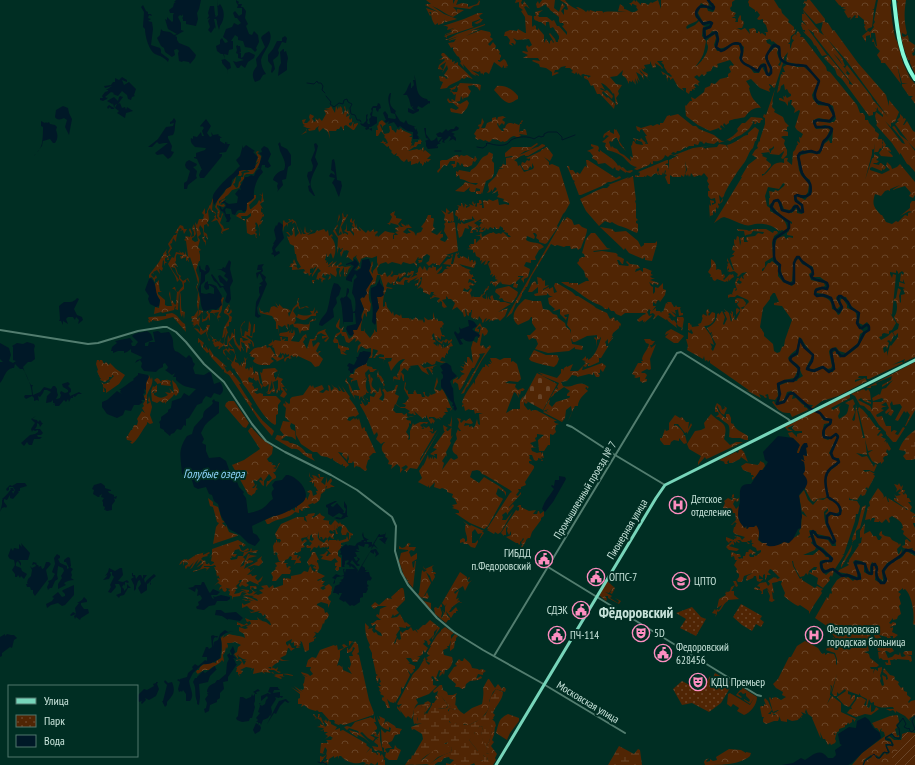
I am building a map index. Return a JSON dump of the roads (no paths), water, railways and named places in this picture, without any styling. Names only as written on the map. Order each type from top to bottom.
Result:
[{"type":"highway","points":[[894,0],[900,45],[906,64],[915,79]]},
{"type":"main road","points":[[665,485],[818,407],[915,360]]},
{"type":"main road","name":"Пионерная улица","points":[[496,765],[665,485]]},
{"type":"street","name":"Московская улица","points":[[0,330],[88,344],[101,342],[122,334],[138,331],[163,327],[171,329],[182,338],[204,364],[224,382],[252,424],[266,441],[357,490],[392,517],[396,529],[395,551],[403,577],[418,598],[437,618],[456,633],[624,733]]},
{"type":"street","name":"Промышленный проезд № 7","points":[[494,656],[677,352],[681,352],[727,380],[790,421]]},
{"type":"street","points":[[567,425],[615,456],[665,485]]},
{"type":"street","points":[[548,567],[757,695],[761,696]]},
{"type":"water","points":[[176,0],[201,0],[197,13],[198,19],[196,26],[186,24],[186,21],[183,21],[182,18],[183,14],[182,16],[180,15],[178,17],[181,23],[181,30],[184,31],[175,36],[177,37],[179,43],[189,47],[196,55],[190,64],[189,62],[179,61],[179,51],[177,49],[174,50],[175,55],[172,57],[165,52],[157,38],[160,35],[161,29],[174,35],[177,34],[168,29],[165,19],[167,20],[167,17],[172,22],[173,21],[174,13],[170,13],[169,10],[173,7],[174,3],[176,3],[174,2]]},
{"type":"water","points":[[236,0],[239,2],[238,4],[242,4],[241,7],[243,7],[246,11],[245,18],[248,24],[246,26],[249,34],[252,35],[254,31],[258,35],[259,42],[256,48],[257,50],[255,52],[251,48],[245,47],[243,41],[238,40],[238,37],[235,35],[231,41],[233,41],[233,49],[229,50],[228,55],[224,54],[225,59],[223,54],[217,51],[216,46],[220,44],[220,40],[222,38],[225,43],[228,42],[223,37],[226,29],[232,27],[234,23],[238,25],[241,23],[237,18],[235,18],[233,13],[235,11],[239,16],[242,14],[242,8],[237,8],[238,5]]},
{"type":"water","points":[[220,4],[222,7],[224,13],[223,21],[219,30],[217,21],[214,19],[216,29],[215,27],[211,33],[208,30],[210,27],[208,21],[210,18],[207,19],[209,16],[208,13],[210,6],[214,6],[216,17],[218,15],[217,7]]},
{"type":"water","points":[[143,5],[148,14],[151,14],[152,16],[149,15],[148,18],[151,19],[148,21],[152,22],[153,29],[151,45],[160,48],[161,53],[169,59],[168,62],[155,54],[149,47],[145,29],[143,27],[144,12],[141,7]]},
{"type":"water","points":[[269,31],[271,38],[270,42],[261,60],[262,67],[266,74],[263,75],[260,80],[255,82],[253,75],[257,66],[256,59],[265,47],[261,38]]},
{"type":"water","points":[[285,36],[287,38],[286,43],[282,42],[278,50],[278,56],[273,60],[275,69],[272,73],[272,66],[268,61],[268,55],[277,41],[282,41],[282,38]]},
{"type":"water","points":[[236,46],[240,46],[241,52],[239,53],[241,53],[241,58],[245,53],[249,52],[255,55],[254,58],[248,62],[245,68],[241,65],[237,68],[233,61],[236,62],[244,60],[238,58],[238,54],[236,53]]},
{"type":"water","points":[[283,49],[284,52],[286,51],[288,58],[287,70],[278,76],[281,63],[280,52]]},
{"type":"water","points":[[225,59],[230,63],[231,68],[227,70],[221,60]]},
{"type":"water","points":[[414,75],[418,93],[423,98],[430,101],[430,104],[429,103],[422,108],[418,106],[417,109],[419,109],[419,111],[413,114],[408,112],[408,108],[415,111],[412,108],[413,106],[411,107],[407,95],[403,95],[411,82],[411,88],[414,85]]},
{"type":"water","points":[[122,77],[127,80],[127,82],[122,80],[124,85],[129,82],[136,89],[135,96],[132,97],[131,100],[128,99],[127,95],[122,91],[118,96],[111,92],[105,97],[108,97],[107,99],[103,101],[100,100],[100,98],[103,98],[102,96],[105,92],[108,91],[106,90],[112,86],[105,88],[104,86],[111,85],[115,82],[115,78],[119,80]]},
{"type":"water","points":[[390,93],[391,105],[396,111],[395,113],[400,121],[404,123],[406,120],[408,124],[416,127],[414,127],[416,130],[416,128],[418,133],[417,135],[420,138],[418,137],[419,139],[413,139],[413,132],[400,126],[398,128],[394,122],[388,124],[389,121],[386,123],[384,121],[386,120],[383,113],[385,111],[388,118],[396,118],[395,114],[391,113],[388,100]]},
{"type":"water","points":[[120,96],[123,97],[118,104],[120,103],[122,108],[125,107],[126,110],[127,107],[133,111],[126,113],[125,118],[117,113],[119,111],[115,108],[117,104],[115,105],[114,109],[111,109],[110,107],[108,109],[107,107],[109,105],[114,108],[113,103],[112,105],[107,101],[114,97],[118,101]]},
{"type":"water","points":[[378,103],[380,104],[381,108],[378,112],[376,108],[373,108],[372,116],[377,117],[377,123],[369,127],[369,129],[366,130],[365,128],[367,128],[360,123],[363,124],[366,121],[366,115],[368,114],[367,122],[370,124],[369,119],[371,117],[371,109],[373,106],[377,106]]},
{"type":"water","points":[[63,106],[68,108],[72,119],[69,135],[65,127],[67,120],[64,118],[57,119],[55,117],[56,110]]},
{"type":"water","points":[[174,118],[176,121],[173,135],[168,136],[168,138],[172,146],[171,151],[174,152],[168,159],[163,154],[157,155],[155,153],[168,143],[159,144],[157,142],[152,147],[148,147],[158,139],[166,127],[173,126],[174,123],[170,124],[170,122]]},
{"type":"water","points":[[206,119],[211,126],[207,133],[210,137],[212,136],[211,132],[213,135],[219,134],[218,135],[222,138],[220,138],[220,141],[225,144],[225,142],[228,143],[226,144],[230,144],[226,152],[219,153],[222,154],[222,156],[204,178],[200,178],[199,175],[202,170],[197,159],[194,157],[196,157],[196,153],[205,150],[206,148],[195,147],[191,138],[193,139],[193,136],[197,137],[201,132],[202,136],[204,136],[202,131],[204,128],[200,126]]},
{"type":"water","points":[[41,121],[45,123],[49,122],[57,127],[57,140],[55,143],[53,143],[50,139],[43,141],[40,149],[43,134]]},
{"type":"water","points":[[456,126],[459,128],[458,130],[451,132],[455,134],[453,135],[456,138],[456,141],[453,139],[449,141],[451,137],[449,136],[444,141],[445,143],[442,142],[442,139],[439,143],[441,144],[438,144],[436,147],[438,146],[438,148],[428,149],[425,141],[429,139],[426,138],[424,128],[426,128],[426,134],[431,141],[437,137],[438,142],[442,137],[438,137],[436,134],[440,132],[442,133],[446,129],[448,131],[454,129]]},
{"type":"water","points":[[280,142],[281,146],[287,149],[291,155],[291,165],[288,167],[286,179],[282,180],[283,185],[277,192],[278,183],[273,180],[274,176],[280,171],[284,170],[285,165],[278,144]]},
{"type":"water","points":[[316,143],[318,146],[315,157],[318,164],[311,181],[311,188],[314,196],[309,191],[308,186],[310,185],[307,176],[308,172],[312,171],[313,166],[311,160],[315,150],[314,144]]},
{"type":"water","points":[[243,145],[243,148],[246,145],[255,151],[253,152],[258,157],[255,168],[252,170],[239,171],[239,174],[232,180],[231,186],[226,189],[214,205],[213,197],[216,191],[240,166],[236,160],[240,156]]},
{"type":"water","points":[[264,146],[268,148],[271,154],[268,161],[271,166],[268,168],[265,167],[265,165],[262,165],[261,169],[263,172],[259,176],[256,184],[254,198],[247,203],[246,211],[243,212],[242,210],[239,210],[235,215],[232,214],[231,209],[226,208],[226,214],[230,214],[231,218],[229,222],[226,222],[227,220],[224,214],[226,215],[221,211],[219,206],[222,210],[226,206],[225,203],[221,203],[226,200],[225,202],[229,204],[237,203],[238,197],[235,194],[239,189],[241,190],[240,187],[245,177],[251,175],[254,176],[256,171],[260,168],[258,168],[262,156],[259,153],[262,152],[261,149]]},
{"type":"water","points":[[334,159],[337,180],[341,181],[342,186],[339,197],[332,183],[335,178],[329,176],[331,173],[335,175],[331,170],[332,160]]},
{"type":"water","points":[[189,160],[197,164],[193,167],[197,171],[197,178],[188,185],[187,189],[184,189],[184,183],[187,181],[190,171],[185,165]]},
{"type":"water","points":[[279,222],[283,225],[282,230],[284,238],[275,249],[276,252],[279,251],[280,253],[274,257],[274,255],[271,254],[273,252],[273,244],[276,239],[274,230]]},
{"type":"water","points":[[354,259],[359,264],[354,270],[357,271],[361,268],[362,260],[369,259],[371,265],[369,271],[373,279],[366,290],[367,293],[364,298],[362,297],[360,299],[364,309],[361,315],[362,320],[357,330],[353,330],[354,334],[351,336],[346,329],[347,326],[356,324],[355,313],[353,313],[353,322],[344,322],[344,325],[340,299],[346,296],[347,288],[349,289],[347,296],[351,300],[353,312],[355,311],[356,306],[352,293],[354,280],[357,277],[355,274],[352,282],[346,280],[354,266],[346,264],[354,261]]},
{"type":"water","points":[[229,260],[231,262],[230,269],[233,281],[230,287],[231,299],[229,303],[227,303],[225,301],[227,294],[223,287],[220,288],[211,275],[212,274],[221,286],[224,286],[220,282],[218,276],[220,275],[227,282],[228,279],[224,276],[226,273],[221,270],[217,270],[222,269],[223,267],[225,268]]},
{"type":"water","points":[[264,264],[262,267],[263,271],[261,273],[266,277],[265,280],[267,284],[257,308],[258,314],[261,316],[258,318],[255,316],[256,302],[260,295],[259,287],[262,285],[259,284],[263,281],[260,274],[257,279],[256,273],[261,271],[257,270],[258,265]]},
{"type":"water","points":[[200,265],[201,269],[205,271],[202,272],[206,271],[206,265],[208,265],[210,269],[205,275],[205,281],[201,285],[201,293],[214,294],[214,288],[209,285],[209,289],[206,290],[204,287],[205,283],[208,281],[208,284],[216,286],[222,296],[222,305],[216,310],[213,309],[204,311],[202,309],[198,289],[201,279]]},
{"type":"water","points":[[151,278],[155,284],[157,295],[160,300],[159,306],[156,307],[150,304],[148,299],[149,296],[145,290],[149,279]]},
{"type":"water","points":[[380,279],[380,283],[384,288],[384,295],[377,297],[379,308],[376,313],[375,325],[372,322],[373,310],[371,288],[376,286]]},
{"type":"water","points":[[334,283],[338,284],[341,288],[339,295],[336,298],[337,303],[333,309],[334,317],[322,326],[319,325],[321,319],[327,311]]},
{"type":"water","points":[[77,298],[79,299],[74,309],[77,315],[82,317],[83,320],[78,324],[79,320],[76,317],[75,320],[73,317],[68,317],[66,319],[68,324],[63,321],[63,325],[61,321],[59,321],[59,306],[64,302],[69,302]]},
{"type":"water","points":[[468,320],[475,323],[477,326],[472,329],[480,335],[479,338],[477,336],[471,341],[466,341],[463,338],[460,339],[463,344],[460,345],[454,333],[455,331],[458,334],[460,332],[459,327],[461,329],[469,326]]},
{"type":"water","name":"Голубые озера","points":[[147,331],[151,334],[153,340],[145,343],[145,346],[148,346],[149,342],[155,342],[153,332],[169,332],[173,340],[175,351],[186,358],[189,355],[192,358],[195,364],[193,368],[195,374],[204,375],[209,372],[211,373],[214,384],[220,382],[223,387],[223,392],[220,395],[214,393],[211,398],[206,396],[202,403],[197,405],[189,418],[186,419],[186,426],[184,425],[181,430],[177,429],[170,436],[160,428],[159,422],[161,417],[171,408],[172,401],[181,398],[184,393],[189,396],[196,389],[181,384],[176,380],[176,377],[173,377],[175,373],[172,375],[165,370],[168,367],[165,363],[163,364],[163,367],[156,372],[144,371],[141,367],[142,363],[140,360],[135,363],[142,357],[131,352],[131,349],[124,353],[124,351],[113,353],[113,351],[111,351],[112,347],[117,343],[115,341],[130,338],[133,342],[131,343],[132,346],[135,346],[138,342],[132,336],[137,333]]},
{"type":"water","points":[[27,342],[34,344],[35,359],[28,362],[23,367],[25,372],[15,364],[14,368],[7,371],[0,383],[0,362],[3,362],[0,359],[0,343],[9,348],[11,355],[9,361],[13,363],[16,361],[13,360],[12,346],[17,343],[23,344]]},
{"type":"water","points":[[363,351],[371,353],[366,364],[354,369],[353,373],[350,373],[348,370],[349,367],[347,366],[349,363],[354,365],[357,359],[356,357],[358,357],[360,352]]},
{"type":"water","points":[[445,363],[451,366],[452,371],[457,376],[450,381],[453,388],[454,401],[457,409],[455,411],[454,409],[453,410],[454,406],[452,406],[453,403],[449,400],[441,387],[443,375],[441,372],[443,371],[440,366]]},
{"type":"water","points":[[138,373],[148,375],[149,377],[146,383],[146,390],[144,389],[145,393],[143,394],[145,400],[141,400],[143,402],[139,405],[134,405],[131,411],[125,410],[123,415],[117,418],[107,414],[102,407],[102,402],[107,400],[117,391],[122,394],[120,392],[121,390],[119,390],[134,380],[133,379],[138,375]]},
{"type":"water","points":[[29,382],[33,385],[33,395],[40,392],[44,387],[51,389],[55,386],[58,395],[56,399],[60,398],[61,391],[65,393],[68,392],[62,384],[68,382],[70,384],[68,386],[71,389],[71,392],[69,393],[70,396],[79,392],[82,394],[78,394],[75,397],[73,396],[69,402],[68,399],[66,402],[64,400],[59,406],[55,406],[55,404],[53,405],[55,403],[53,403],[53,400],[46,403],[47,396],[51,392],[47,390],[44,390],[40,397],[38,396],[39,401],[34,401],[32,396],[26,399],[24,397],[25,395],[32,395]]},
{"type":"water","name":"Голубые озера","points":[[214,399],[215,401],[219,402],[219,413],[204,427],[201,433],[204,439],[202,443],[206,445],[206,451],[209,458],[220,457],[226,461],[231,475],[236,479],[239,487],[244,492],[243,494],[246,498],[248,513],[262,509],[273,499],[272,493],[274,489],[272,485],[275,481],[282,480],[286,475],[289,475],[297,480],[305,491],[305,499],[300,504],[285,513],[273,516],[252,526],[253,533],[257,535],[260,540],[255,546],[248,543],[240,535],[229,529],[221,516],[218,504],[214,501],[212,495],[209,494],[206,487],[198,489],[194,487],[191,477],[187,477],[182,474],[180,454],[184,441],[187,436],[192,434],[194,427],[203,417],[205,410],[213,403],[212,401]]},
{"type":"water","points":[[36,416],[32,419],[37,420],[38,422],[40,420],[43,423],[40,427],[37,423],[35,429],[40,429],[43,433],[41,435],[37,435],[38,437],[42,437],[40,439],[34,439],[32,445],[29,445],[27,442],[24,446],[21,443],[30,435],[38,432],[38,430],[33,430],[32,432],[31,429],[35,423],[31,419]]},
{"type":"water","points":[[778,436],[793,438],[800,445],[797,453],[799,453],[804,443],[807,443],[807,456],[803,455],[805,461],[802,459],[801,460],[804,462],[805,471],[803,474],[806,477],[807,485],[799,495],[802,517],[801,528],[798,529],[793,539],[789,543],[784,542],[770,546],[759,540],[759,530],[756,525],[747,529],[746,526],[745,528],[739,521],[738,513],[742,486],[751,484],[760,470],[763,470],[768,462],[765,460],[763,452]]},
{"type":"water","points":[[559,476],[565,477],[566,479],[553,502],[545,512],[542,509],[543,506],[554,489],[551,486],[554,486],[555,480],[559,480]]},
{"type":"water","points":[[17,483],[25,483],[27,486],[20,488],[20,491],[18,491],[19,492],[13,499],[10,498],[10,495],[7,500],[4,499],[7,506],[6,508],[2,508],[0,512],[2,499],[11,489],[10,488],[13,488],[13,494],[15,490],[13,487],[9,487],[9,490],[7,491],[6,489],[10,485],[12,486]]},
{"type":"water","points":[[101,483],[105,486],[105,488],[111,490],[108,491],[109,493],[114,495],[114,497],[117,496],[116,499],[114,498],[115,501],[112,505],[112,510],[104,510],[105,507],[103,506],[102,501],[104,498],[101,497],[102,494],[98,497],[93,494],[94,490],[92,489],[94,485]]},
{"type":"water","points":[[337,501],[331,506],[333,507],[337,503],[344,511],[343,513],[345,513],[346,509],[344,507],[344,501],[347,506],[348,517],[339,519],[334,518],[341,518],[343,515],[339,513],[333,517],[328,514],[328,508],[326,505]]},
{"type":"water","points":[[363,532],[364,537],[369,540],[367,540],[367,542],[372,542],[372,545],[379,534],[385,534],[386,532],[385,537],[388,537],[385,544],[379,539],[383,537],[378,537],[374,544],[378,549],[374,546],[371,549],[372,546],[368,548],[368,544],[365,544],[364,547],[358,545],[359,550],[356,550],[360,552],[355,552],[357,556],[354,558],[356,561],[358,560],[357,557],[360,559],[357,563],[360,565],[357,566],[352,560],[350,563],[358,570],[357,573],[371,550],[376,549],[379,554],[375,557],[376,554],[374,551],[374,554],[370,552],[362,566],[365,570],[367,570],[365,572],[369,572],[372,578],[370,581],[367,581],[369,586],[367,587],[368,589],[366,593],[363,593],[363,597],[360,598],[360,602],[354,606],[350,606],[345,601],[344,602],[339,599],[342,593],[339,593],[339,595],[333,593],[335,586],[340,584],[339,583],[342,581],[340,580],[343,579],[344,576],[337,577],[335,583],[333,584],[335,579],[332,578],[336,574],[341,576],[344,575],[343,569],[345,569],[345,573],[346,569],[355,569],[351,566],[350,568],[349,565],[346,564],[349,561],[348,560],[345,561],[345,567],[342,567],[342,555],[339,554],[341,553],[340,549],[346,544],[348,546],[355,546],[357,543],[362,541],[361,540],[364,540],[362,535]]},
{"type":"water","points":[[21,543],[30,553],[28,560],[19,560],[21,566],[18,561],[16,563],[16,566],[21,568],[22,571],[27,574],[24,579],[21,576],[20,578],[18,575],[15,577],[12,570],[15,565],[14,560],[10,559],[8,556],[11,548],[13,551],[14,548],[19,549],[19,544],[22,547]]},
{"type":"water","points":[[57,554],[60,556],[58,559],[60,563],[67,566],[67,569],[69,568],[64,560],[68,557],[70,558],[70,567],[73,569],[71,572],[71,578],[74,580],[65,582],[64,583],[66,585],[58,589],[58,584],[64,571],[63,568],[58,566],[58,579],[55,581],[52,588],[48,590],[48,581],[52,579],[55,574],[52,572],[55,564],[54,558]]},
{"type":"water","points":[[33,562],[37,563],[36,564],[39,566],[38,567],[41,566],[42,569],[44,568],[46,562],[51,564],[46,570],[48,579],[35,596],[33,590],[31,590],[30,587],[27,587],[26,584],[28,584],[28,579],[31,576],[32,570],[30,566],[32,568],[36,566],[35,564],[32,565]]},
{"type":"water","points":[[109,568],[115,571],[122,568],[123,575],[118,581],[123,582],[127,580],[129,582],[125,582],[125,586],[124,584],[122,587],[124,591],[127,588],[127,584],[131,588],[128,588],[124,595],[120,596],[119,598],[116,595],[121,593],[119,584],[115,584],[116,587],[111,593],[108,592],[114,577],[112,572],[110,572],[111,575],[109,579],[103,580],[107,576],[105,576]]},
{"type":"water","points":[[132,573],[135,575],[136,579],[139,575],[141,575],[143,579],[143,575],[147,575],[144,579],[145,583],[154,574],[156,576],[147,584],[147,590],[141,594],[138,588],[141,584],[140,580],[138,581],[134,591],[134,585],[131,579],[134,577],[132,576]]},
{"type":"water","points":[[202,582],[204,582],[210,593],[213,589],[220,592],[217,595],[211,595],[212,598],[214,599],[213,596],[215,597],[221,595],[230,597],[230,599],[227,601],[217,601],[215,605],[209,606],[204,610],[197,609],[196,607],[199,605],[198,602],[202,598],[200,595],[197,596],[198,590],[196,588],[195,592],[188,588],[195,585],[201,585]]},
{"type":"water","points":[[74,585],[74,595],[65,605],[62,606],[58,603],[47,608],[46,604],[52,601],[54,598],[52,597],[58,592],[62,597],[65,596],[62,591]]},
{"type":"water","points":[[84,597],[87,602],[81,603],[81,605],[84,609],[88,609],[89,613],[80,620],[76,617],[75,619],[74,616],[76,614],[75,608],[79,603],[77,603]]},
{"type":"water","points":[[216,610],[221,610],[225,613],[236,612],[243,618],[240,621],[228,620],[222,616],[215,615]]},
{"type":"water","points":[[73,612],[76,614],[71,616],[70,615]]},
{"type":"water","points":[[225,630],[228,632],[234,631],[226,633],[220,637],[222,644],[220,658],[212,663],[203,664],[193,673],[189,681],[192,696],[190,701],[186,701],[186,694],[183,690],[182,692],[179,692],[178,689],[180,682],[177,680],[187,677],[188,673],[193,669],[192,667],[195,664],[198,666],[205,660],[207,661],[207,657],[202,657],[206,647],[209,649],[212,647],[211,636],[218,636],[217,638],[214,638],[213,641],[214,647],[214,642],[218,640],[220,634]]},
{"type":"water","points":[[5,634],[5,636],[7,634],[14,635],[17,638],[14,640],[12,648],[10,647],[2,653],[2,656],[0,657],[0,637]]},
{"type":"water","points":[[233,646],[235,652],[233,655],[236,659],[233,659],[237,664],[228,677],[228,681],[223,682],[224,689],[220,693],[220,698],[217,702],[210,705],[209,711],[205,713],[204,709],[206,708],[207,703],[205,699],[208,695],[207,693],[209,692],[207,692],[208,689],[226,674],[229,659],[227,655],[230,653],[230,655],[232,655],[230,651]]},
{"type":"water","points":[[215,666],[217,669],[210,676],[208,682],[199,684],[199,705],[197,704],[193,682],[195,678],[197,678],[203,671],[205,673]]},
{"type":"water","points":[[165,680],[168,683],[172,682],[174,691],[165,707],[162,701],[167,685],[164,682]]},
{"type":"water","points":[[158,682],[157,684],[159,689],[156,696],[149,700],[145,698],[146,700],[142,704],[142,701],[139,702],[138,695],[144,689],[147,690],[154,686],[153,684]]},
{"type":"water","points":[[270,687],[278,687],[280,690],[274,690],[273,693],[280,692],[280,696],[283,696],[282,698],[275,697],[276,699],[271,707],[271,716],[270,715],[268,718],[263,720],[261,725],[259,723],[259,725],[258,722],[256,722],[258,720],[256,718],[260,713],[258,712],[260,706],[259,704],[262,706],[265,704],[268,698],[267,696],[261,701],[261,696],[271,693],[268,692]]},
{"type":"water","points":[[258,689],[260,691],[256,692],[257,694],[255,694],[255,707],[252,718],[250,718],[249,721],[242,722],[237,720],[236,718],[238,716],[240,697],[246,699],[251,697],[252,694],[253,696],[255,693],[253,692]]},
{"type":"water","points":[[286,699],[289,702],[291,701],[288,703],[285,701],[280,706],[276,714],[274,713],[267,724],[279,701]]},
{"type":"water","points":[[865,717],[880,733],[881,738],[852,763],[848,765],[782,765],[793,763],[801,758],[805,760],[819,752],[828,758],[833,758],[836,755],[835,750],[842,745],[840,744],[838,734],[849,727],[856,728],[857,721]]},
{"type":"water","points":[[256,723],[259,725],[258,726],[260,725],[261,728],[260,731],[255,734],[253,730]]},
{"type":"waterway","points":[[708,0],[714,7],[713,9],[706,6],[701,6],[696,13],[703,24],[710,22],[712,23],[710,27],[704,29],[705,38],[716,32],[718,39],[716,47],[721,51],[732,44],[740,44],[742,48],[742,61],[758,71],[761,66],[765,65],[767,74],[769,75],[771,73],[771,68],[766,56],[774,45],[779,47],[782,60],[788,64],[806,66],[819,81],[815,94],[817,102],[829,105],[834,116],[830,121],[817,120],[814,122],[816,127],[829,127],[832,129],[830,134],[823,142],[820,151],[817,153],[811,151],[800,153],[798,156],[802,173],[811,186],[810,194],[807,196],[795,196],[796,201],[802,205],[803,212],[800,211],[797,206],[789,212],[782,210],[778,200],[774,201],[771,207],[775,212],[789,222],[789,228],[774,240],[775,261],[780,265],[779,271],[784,281],[791,284],[794,283],[794,263],[797,257],[799,257],[812,269],[812,278],[827,283],[827,289],[822,288],[816,290],[815,294],[817,296],[823,295],[831,298],[835,309],[839,312],[842,307],[838,299],[839,296],[841,296],[848,302],[851,308],[859,313],[857,323],[860,328],[866,325],[869,327],[869,330],[864,333],[858,345],[844,356],[841,356],[835,349],[831,351],[834,369],[829,372],[823,367],[814,371],[807,369],[812,361],[813,355],[804,347],[800,339],[797,353],[791,357],[790,360],[799,368],[798,376],[793,381],[785,381],[778,384],[780,394],[777,404],[784,402],[789,394],[793,393],[811,409],[820,413],[825,419],[831,420],[830,424],[824,429],[824,437],[831,438],[836,434],[838,437],[831,453],[833,458],[839,462],[828,471],[825,482],[828,497],[837,503],[840,508],[840,514],[830,513],[827,516],[827,523],[835,541],[833,543],[829,538],[818,537],[813,531],[811,533],[815,545],[832,559],[831,561],[821,563],[822,569],[824,572],[833,569],[842,576],[847,575],[857,579],[860,578],[855,563],[856,562],[865,564],[867,572],[871,574],[872,565],[875,564],[877,569],[877,578],[881,583],[884,583],[886,580],[883,571],[888,564],[906,550],[915,553]]},
{"type":"waterway","points":[[307,83],[314,84],[317,81],[318,83],[321,83],[323,86],[322,90],[325,93]]},
{"type":"waterway","points":[[326,96],[331,102],[330,104],[334,107],[339,103],[343,104],[344,100],[347,99],[348,102],[352,104],[350,108],[351,114],[355,115],[357,120],[360,120],[361,122]]},
{"type":"waterway","points":[[477,147],[483,148],[487,145],[487,143],[504,145],[508,144],[511,140],[520,137],[529,137],[534,139],[539,136],[544,136],[544,134],[548,132],[557,132],[562,137],[562,140],[575,135]]},
{"type":"waterway","points":[[455,151],[461,151]]},
{"type":"waterway","points":[[915,716],[912,721],[915,729]]},
{"type":"waterway","points":[[863,765],[865,761],[874,754],[877,758],[880,758],[884,752],[889,753],[886,746],[887,744],[893,746],[890,740],[885,738],[892,734],[894,737],[899,739],[899,728],[897,726],[903,718],[906,724],[904,727],[909,728],[912,732],[915,729]]},
{"type":"waterway","points":[[318,762],[323,762],[327,765]]},
{"type":"place","name":"Детское отделение","points":[[678,505]]},
{"type":"place","name":"ГИБДД п.Федоровский","points":[[544,559]]},
{"type":"place","name":"ОГПС-7","points":[[596,577]]},
{"type":"place","name":"ЦПТО","points":[[681,581]]},
{"type":"place","name":"СДЭК","points":[[581,610]]},
{"type":"place","name":"5D","points":[[641,633]]},
{"type":"place","name":"ПЧ-114","points":[[557,635]]},
{"type":"place","name":"Федоровская городская больница","points":[[814,635]]},
{"type":"place","name":"Федоровский 628456","points":[[663,653]]},
{"type":"place","name":"КДЦ Премьер","points":[[698,682]]},
{"type":"district","name":"Фёдоровский","points":[[636,612]]}]
